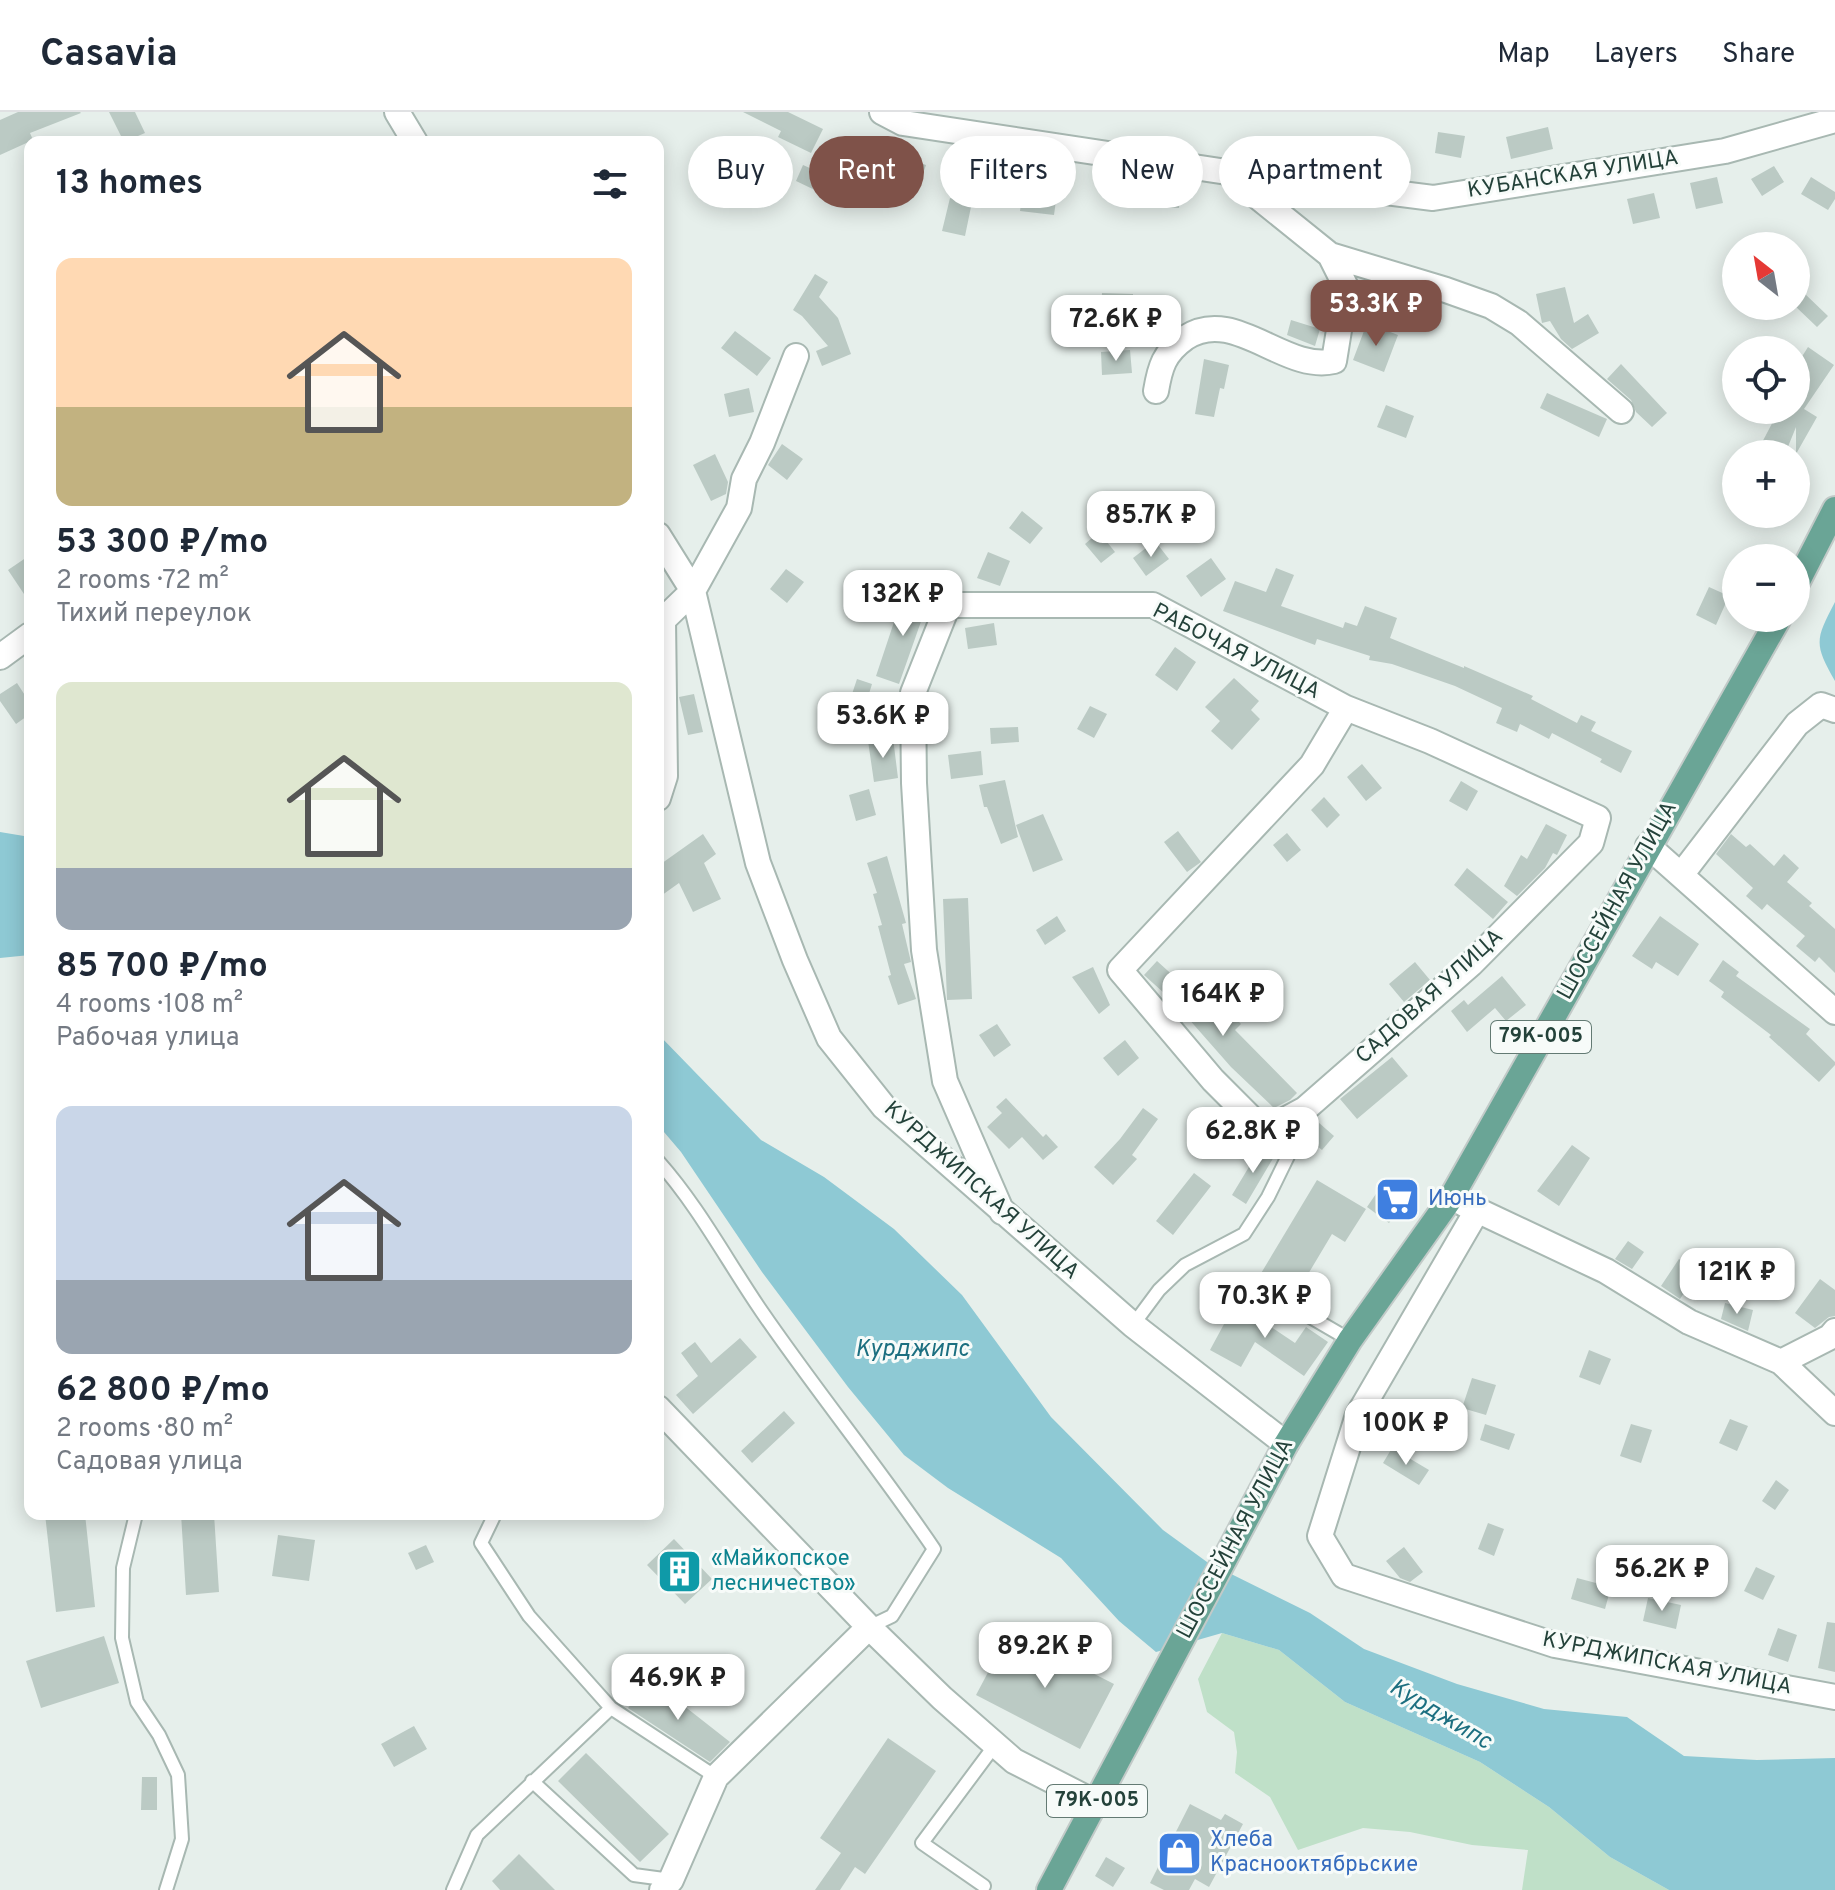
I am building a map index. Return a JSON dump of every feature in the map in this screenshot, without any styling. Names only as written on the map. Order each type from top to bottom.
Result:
[{"type":"main road","points":[[1810,558],[1835,509]]},
{"type":"main road","name":"ШОССЕЙНАЯ УЛИЦА","points":[[1049,1890],[1286,1444],[1350,1340],[1451,1198],[1771,632]]},
{"type":"street","points":[[397,112],[411,136]]},
{"type":"street","name":"КУБАНСКАЯ УЛИЦА","points":[[882,112],[903,123],[1219,171]]},
{"type":"street","name":"КУБАНСКАЯ УЛИЦА","points":[[1411,195],[1433,198],[1725,151],[1835,120]]},
{"type":"street","points":[[1272,208],[1330,255],[1399,274],[1491,306],[1519,323],[1621,411]]},
{"type":"street","points":[[1156,391],[1160,365],[1178,343],[1196,331],[1215,327],[1257,340],[1300,360],[1320,364],[1334,361],[1346,287],[1330,255]]},
{"type":"street","points":[[664,619],[693,591],[739,508],[744,479],[762,443],[796,356]]},
{"type":"street","name":"КУРДЖИПСКАЯ УЛИЦА","points":[[664,545],[693,591],[758,863],[829,1038],[884,1107],[1002,1212],[1133,1325],[1286,1444]]},
{"type":"street","name":"РАБОЧАЯ УЛИЦА","points":[[1002,1212],[945,1081],[924,950],[914,783],[913,693],[948,605],[1153,605],[1346,708],[1430,741],[1598,818]]},
{"type":"street","points":[[0,657],[24,639]]},
{"type":"street","points":[[664,698],[664,779]]},
{"type":"street","points":[[1681,875],[1797,724],[1821,705],[1835,710]]},
{"type":"street","points":[[1279,1123],[1264,1131],[1213,1080],[1120,970],[1312,765],[1346,708]]},
{"type":"street","name":"САДОВАЯ УЛИЦА","points":[[1279,1123],[1305,1109],[1471,964],[1591,843],[1598,818]]},
{"type":"street","points":[[1648,846],[1835,1012]]},
{"type":"street","points":[[1451,1198],[1606,1271],[1689,1322],[1781,1362],[1835,1413]]},
{"type":"street","name":"КУРДЖИПСКАЯ УЛИЦА","points":[[1478,1209],[1358,1415],[1320,1536],[1344,1576],[1555,1645],[1835,1697]]},
{"type":"street","points":[[1781,1362],[1830,1337],[1835,1331]]},
{"type":"street","points":[[664,1414],[869,1627],[942,1698],[1014,1761],[1096,1803]]},
{"type":"street","points":[[672,1887],[716,1777],[869,1627]]},
{"type":"lane","points":[[1133,1325],[1159,1290],[1185,1265],[1244,1234],[1268,1197],[1289,1154],[1279,1123]]},
{"type":"lane","points":[[664,1168],[714,1235],[761,1311],[888,1481],[934,1549],[892,1616],[869,1627]]},
{"type":"lane","points":[[1276,1297],[1350,1340]]},
{"type":"lane","points":[[135,1520],[123,1568],[122,1638],[137,1702],[159,1735],[178,1775],[182,1839],[166,1890]]},
{"type":"lane","points":[[492,1520],[481,1543],[529,1616],[611,1708],[716,1777]]},
{"type":"lane","points":[[453,1890],[477,1835],[611,1708]]},
{"type":"lane","points":[[984,1886],[922,1843],[995,1745]]},
{"type":"lane","points":[[532,1781],[634,1875],[672,1887]]},
{"type":"green space","points":[[1222,1633],[1279,1650],[1345,1702],[1480,1762],[1549,1807],[1610,1857],[1669,1890],[1522,1890],[1528,1850],[1472,1845],[1410,1832],[1363,1828],[1298,1850],[1270,1797],[1235,1773],[1237,1752],[1234,1732],[1207,1712],[1198,1679]]},
{"type":"water","points":[[1835,602],[1835,681],[1823,658],[1820,641]]},
{"type":"water","points":[[0,832],[24,836],[24,956],[0,958]]},
{"type":"water","name":"Курджипс","points":[[664,1040],[761,1140],[824,1177],[894,1229],[962,1295],[1051,1417],[1163,1530],[1207,1562],[1310,1613],[1364,1649],[1457,1684],[1544,1709],[1627,1717],[1684,1756],[1757,1760],[1835,1758],[1835,1890],[1669,1890],[1610,1857],[1549,1807],[1480,1762],[1345,1702],[1279,1650],[1222,1633],[1156,1652],[1119,1621],[1061,1558],[948,1488],[904,1455],[848,1387],[762,1272],[681,1152],[664,1132]]},
{"type":"building","points":[[18,112],[81,113],[30,133],[31,136],[24,136],[24,144],[0,155],[0,120]]},
{"type":"building","points":[[109,112],[135,112],[145,133],[121,136]]},
{"type":"building","points":[[743,112],[788,112],[823,129],[820,136],[809,136],[809,152],[793,144],[793,136],[778,136],[781,131]]},
{"type":"building","points":[[1548,127],[1553,149],[1511,159],[1506,137]]},
{"type":"building","points":[[1438,132],[1465,136],[1461,158],[1435,153]]},
{"type":"building","points":[[803,165],[809,168],[809,187],[796,181]]},
{"type":"building","points":[[1774,166],[1784,182],[1762,196],[1751,179]]},
{"type":"building","points":[[1717,177],[1723,203],[1696,209],[1690,183]]},
{"type":"building","points":[[1811,177],[1835,192],[1835,199],[1828,210],[1801,194]]},
{"type":"building","points":[[1654,193],[1660,218],[1633,224],[1627,199]]},
{"type":"building","points":[[948,208],[971,208],[965,236],[942,231]]},
{"type":"building","points":[[1020,208],[1055,208],[1054,215],[1020,211]]},
{"type":"building","points":[[815,274],[828,282],[819,297],[838,318],[851,354],[822,366],[816,351],[828,346],[793,310]]},
{"type":"building","points":[[1565,287],[1574,323],[1588,314],[1599,333],[1572,349],[1561,339],[1550,321],[1542,323],[1536,294]]},
{"type":"building","points":[[1102,293],[1133,294],[1133,318],[1101,317]]},
{"type":"building","points":[[1810,299],[1828,316],[1817,327],[1810,320]]},
{"type":"building","points":[[1291,320],[1320,329],[1315,346],[1287,335]]},
{"type":"building","points":[[1367,323],[1398,335],[1384,372],[1353,360]]},
{"type":"building","points":[[735,331],[771,358],[757,376],[721,348]]},
{"type":"building","points":[[1810,348],[1834,365],[1810,400]]},
{"type":"building","points":[[1130,350],[1132,373],[1102,375],[1101,352]]},
{"type":"building","points":[[1204,359],[1229,365],[1214,417],[1195,414]]},
{"type":"building","points":[[1621,364],[1667,413],[1652,427],[1636,412],[1631,400],[1607,379]]},
{"type":"building","points":[[749,388],[754,412],[729,417],[724,394]]},
{"type":"building","points":[[1547,393],[1607,419],[1599,437],[1540,408]]},
{"type":"building","points":[[1386,405],[1414,416],[1406,438],[1377,427]]},
{"type":"building","points":[[1810,413],[1817,417],[1804,440],[1796,440],[1796,427],[1791,440],[1763,440],[1772,424],[1810,424]]},
{"type":"building","points":[[782,444],[803,459],[787,480],[768,465]]},
{"type":"building","points":[[715,454],[728,482],[726,494],[711,501],[693,465]]},
{"type":"building","points":[[1022,511],[1043,528],[1030,544],[1009,528]]},
{"type":"building","points":[[1099,532],[1115,552],[1101,563],[1085,544]]},
{"type":"building","points":[[1155,541],[1169,559],[1146,576],[1133,558]]},
{"type":"building","points":[[988,552],[1010,561],[1000,586],[977,578]]},
{"type":"building","points":[[1211,558],[1226,579],[1201,597],[1186,576]]},
{"type":"building","points":[[24,559],[24,594],[8,570]]},
{"type":"building","points":[[1276,568],[1294,575],[1281,606],[1343,628],[1345,622],[1357,626],[1365,606],[1397,618],[1390,638],[1533,696],[1531,699],[1577,723],[1581,715],[1596,722],[1591,731],[1632,751],[1621,773],[1600,762],[1602,759],[1552,733],[1549,739],[1520,724],[1517,732],[1496,723],[1502,708],[1455,686],[1392,664],[1369,660],[1370,656],[1317,639],[1315,645],[1223,611],[1235,581],[1266,592]]},
{"type":"building","points":[[786,569],[804,582],[787,603],[770,589]]},
{"type":"building","points":[[1709,587],[1722,593],[1722,612],[1716,625],[1696,615]]},
{"type":"building","points":[[911,590],[930,596],[899,684],[876,676],[895,619],[900,621]]},
{"type":"building","points":[[994,623],[997,645],[968,649],[965,628]]},
{"type":"building","points":[[1175,647],[1196,662],[1177,691],[1155,675]]},
{"type":"building","points":[[1234,678],[1259,701],[1251,710],[1260,719],[1232,750],[1211,731],[1220,721],[1205,707]]},
{"type":"building","points":[[857,679],[872,684],[864,710],[848,706]]},
{"type":"building","points":[[17,683],[24,694],[24,718],[16,724],[0,701],[0,694]]},
{"type":"building","points":[[694,694],[703,732],[688,735],[679,697]]},
{"type":"building","points":[[1090,706],[1107,714],[1094,738],[1077,729]]},
{"type":"building","points":[[1018,727],[1019,742],[991,744],[990,728]]},
{"type":"building","points":[[893,738],[898,778],[874,782],[868,741]]},
{"type":"building","points":[[981,751],[983,775],[951,779],[948,755]]},
{"type":"building","points":[[1362,764],[1382,788],[1366,801],[1347,777]]},
{"type":"building","points":[[1005,780],[1018,837],[1001,844],[987,807],[984,807],[979,785]]},
{"type":"building","points":[[1461,781],[1478,791],[1467,811],[1449,801]]},
{"type":"building","points":[[869,789],[876,815],[856,821],[849,795]]},
{"type":"building","points":[[1324,797],[1340,815],[1327,828],[1311,810]]},
{"type":"building","points":[[1043,814],[1063,860],[1033,872],[1016,825]]},
{"type":"building","points":[[1546,824],[1567,835],[1557,855],[1553,853],[1545,868],[1517,896],[1504,886],[1521,855],[1527,859]]},
{"type":"building","points":[[1178,831],[1201,862],[1187,872],[1164,842]]},
{"type":"building","points":[[1287,833],[1301,850],[1287,862],[1273,845]]},
{"type":"building","points":[[703,834],[716,854],[704,863],[721,899],[693,912],[679,883],[664,894],[664,862]]},
{"type":"building","points":[[1731,834],[1746,847],[1750,844],[1774,866],[1784,854],[1799,868],[1787,882],[1812,903],[1809,906],[1835,929],[1835,973],[1819,957],[1815,962],[1796,946],[1805,936],[1767,904],[1762,910],[1746,896],[1753,888],[1716,854]]},
{"type":"building","points":[[887,856],[906,923],[902,924],[911,962],[904,964],[916,999],[898,1005],[888,976],[891,975],[878,926],[882,925],[873,894],[877,893],[867,863]]},
{"type":"building","points":[[1467,868],[1508,902],[1493,919],[1454,885]]},
{"type":"building","points":[[968,898],[972,999],[947,1000],[943,899]]},
{"type":"building","points":[[1057,916],[1066,931],[1045,945],[1036,930]]},
{"type":"building","points":[[1660,916],[1699,944],[1678,976],[1656,962],[1652,969],[1632,956]]},
{"type":"building","points":[[1723,960],[1739,972],[1736,976],[1810,1029],[1806,1034],[1835,1062],[1819,1082],[1769,1037],[1771,1035],[1721,997],[1724,992],[1709,981]]},
{"type":"building","points":[[1157,961],[1188,989],[1190,987],[1221,1019],[1229,1011],[1241,1024],[1235,1030],[1297,1093],[1274,1108],[1231,1067],[1187,1017],[1183,1020],[1170,1006],[1174,1002],[1144,975]]},
{"type":"building","points":[[1415,962],[1430,980],[1404,1002],[1389,984]]},
{"type":"building","points":[[1093,967],[1110,1005],[1099,1014],[1072,977]]},
{"type":"building","points":[[1502,976],[1526,1005],[1506,1021],[1495,1008],[1467,1032],[1451,1011],[1464,1000],[1468,1005]]},
{"type":"building","points":[[997,1024],[1011,1045],[994,1057],[979,1035]]},
{"type":"building","points":[[1125,1040],[1139,1058],[1118,1076],[1103,1058]]},
{"type":"building","points":[[1392,1057],[1408,1076],[1357,1119],[1340,1099]]},
{"type":"building","points":[[1006,1098],[1043,1137],[1046,1134],[1058,1147],[1043,1160],[1022,1137],[1009,1149],[987,1127],[1002,1113],[996,1107]]},
{"type":"building","points":[[1143,1108],[1158,1119],[1132,1155],[1137,1159],[1113,1185],[1094,1167]]},
{"type":"building","points":[[1318,1122],[1334,1136],[1322,1150],[1305,1136]]},
{"type":"building","points":[[1572,1145],[1590,1158],[1559,1206],[1537,1191]]},
{"type":"building","points":[[1261,1147],[1275,1155],[1246,1204],[1232,1195]]},
{"type":"building","points":[[1194,1173],[1211,1186],[1173,1235],[1156,1221]]},
{"type":"building","points":[[1317,1180],[1366,1209],[1345,1242],[1332,1234],[1295,1296],[1260,1275]]},
{"type":"building","points":[[1382,1185],[1405,1201],[1389,1223],[1367,1207]]},
{"type":"building","points":[[1628,1241],[1644,1252],[1632,1269],[1615,1259]]},
{"type":"building","points":[[1679,1259],[1698,1272],[1680,1299],[1661,1286]]},
{"type":"building","points":[[1820,1279],[1835,1290],[1835,1316],[1815,1328],[1795,1313]]},
{"type":"building","points":[[1237,1300],[1268,1316],[1265,1323],[1295,1343],[1306,1327],[1328,1342],[1304,1376],[1255,1342],[1241,1367],[1210,1350]]},
{"type":"building","points":[[1725,1303],[1753,1310],[1748,1331],[1721,1319]]},
{"type":"building","points":[[740,1338],[757,1357],[693,1414],[676,1395],[698,1376],[681,1353],[695,1342],[711,1363]]},
{"type":"building","points":[[1589,1350],[1611,1359],[1600,1385],[1579,1377]]},
{"type":"building","points":[[1472,1378],[1496,1385],[1486,1415],[1462,1408]]},
{"type":"building","points":[[784,1411],[795,1423],[752,1463],[741,1451]]},
{"type":"building","points":[[1730,1419],[1748,1426],[1737,1451],[1719,1443]]},
{"type":"building","points":[[1485,1424],[1515,1434],[1509,1450],[1480,1440]]},
{"type":"building","points":[[1631,1424],[1652,1430],[1641,1463],[1620,1456]]},
{"type":"building","points":[[1392,1448],[1429,1470],[1419,1485],[1383,1463]]},
{"type":"building","points":[[1776,1480],[1789,1490],[1775,1510],[1762,1501]]},
{"type":"building","points":[[46,1520],[86,1520],[95,1607],[56,1612]]},
{"type":"building","points":[[181,1520],[214,1520],[219,1592],[186,1595]]},
{"type":"building","points":[[1488,1523],[1504,1529],[1494,1556],[1478,1549]]},
{"type":"building","points":[[278,1535],[315,1540],[309,1581],[272,1576]]},
{"type":"building","name":"«Майкопское лесничество»","points":[[674,1539],[712,1579],[685,1604],[647,1565]]},
{"type":"building","points":[[426,1545],[434,1562],[416,1570],[408,1553]]},
{"type":"building","points":[[1404,1547],[1423,1572],[1410,1582],[1400,1578],[1386,1561]]},
{"type":"building","points":[[1756,1567],[1775,1576],[1763,1600],[1744,1591]]},
{"type":"building","points":[[1577,1578],[1611,1587],[1605,1609],[1571,1599]]},
{"type":"building","points":[[1648,1598],[1681,1605],[1676,1629],[1643,1621]]},
{"type":"building","points":[[1827,1622],[1835,1623],[1835,1672],[1818,1668]]},
{"type":"building","points":[[1778,1628],[1797,1635],[1788,1662],[1768,1655]]},
{"type":"building","points":[[1010,1631],[1114,1684],[1080,1749],[976,1695]]},
{"type":"building","points":[[104,1636],[119,1683],[41,1708],[26,1661]]},
{"type":"building","points":[[651,1680],[730,1742],[710,1762],[628,1708]]},
{"type":"building","points":[[414,1726],[427,1749],[394,1767],[381,1744]]},
{"type":"building","points":[[888,1738],[936,1771],[865,1874],[855,1867],[840,1890],[815,1890],[841,1853],[820,1838]]},
{"type":"building","points":[[586,1753],[669,1834],[640,1862],[558,1781]]},
{"type":"building","points":[[142,1777],[157,1777],[157,1810],[141,1810]]},
{"type":"building","points":[[1190,1804],[1221,1820],[1225,1814],[1243,1824],[1209,1887],[1195,1879],[1189,1890],[1164,1890],[1150,1883]]},
{"type":"building","points":[[519,1854],[555,1890],[500,1890],[492,1881]]},
{"type":"building","points":[[1106,1857],[1125,1868],[1113,1887],[1095,1876]]},
{"type":"place","name":"Июнь","points":[[1397,1199]]},
{"type":"place","name":"«Майкопское лесничество»","points":[[680,1572]]},
{"type":"place","name":"Хлеба Краснооктябрьские","points":[[1179,1853]]}]
